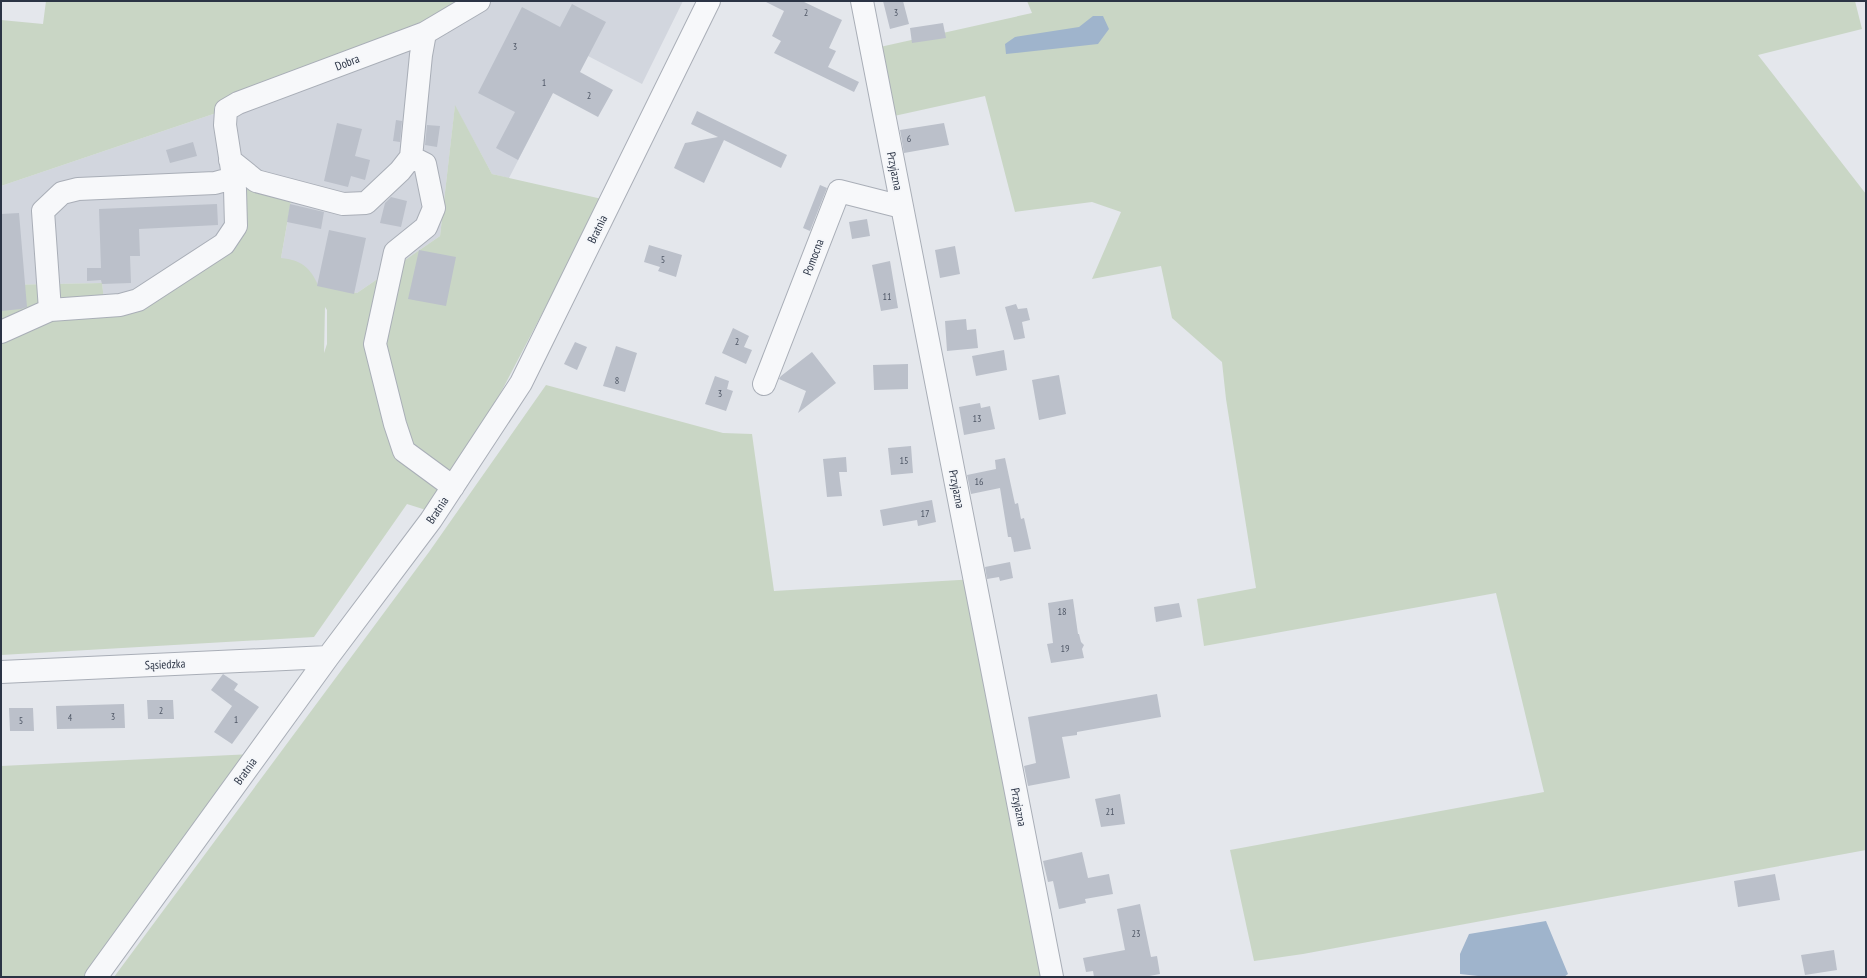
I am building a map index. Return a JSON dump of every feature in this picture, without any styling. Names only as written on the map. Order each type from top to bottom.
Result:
[{"type":"street","name":"Dobra","points":[[232,169],[225,125],[226,110],[238,103],[425,33],[479,1]]},
{"type":"street","name":"Bratnia","points":[[96,977],[328,657],[431,520],[521,383],[710,1]]},
{"type":"street","name":"Przyjazna","points":[[862,1],[1052,977]]},
{"type":"street","points":[[232,169],[256,181],[343,204],[366,202],[400,171],[411,156],[421,55],[425,33]]},
{"type":"street","points":[[411,156],[425,164],[434,208],[426,227],[395,252],[375,344],[395,424],[404,451],[452,487]]},
{"type":"street","points":[[1,332],[50,310],[120,306],[138,300],[224,244],[236,226],[232,169]]},
{"type":"street","points":[[50,310],[43,211],[62,193],[78,189],[215,183],[232,169]]},
{"type":"street","name":"Pomocna","points":[[764,384],[839,191],[902,208]]},
{"type":"street","name":"Sąsiedzka","points":[[1,672],[328,657]]},
{"type":"shaded area","points":[[466,1],[683,1],[642,84],[588,56],[573,54],[509,178],[492,174],[455,106],[440,236],[357,293],[317,285],[281,258],[293,191],[232,219],[214,244],[173,274],[113,300],[104,300],[102,283],[1,285],[1,186],[231,108]]},
{"type":"green space","points":[[46,1],[466,1],[411,32],[231,108],[1,186],[1,20],[43,24]]},
{"type":"green space","points":[[1027,1],[1855,1],[1862,29],[1758,55],[1866,194],[1866,850],[1303,954],[1254,961],[1230,850],[1544,792],[1496,593],[1204,646],[1197,599],[1256,588],[1226,399],[1222,362],[1172,318],[1161,266],[1092,279],[1121,212],[1092,202],[1015,212],[985,96],[885,118],[871,49],[1032,13]]},
{"type":"green space","points":[[455,105],[492,174],[602,199],[500,394],[426,510],[407,504],[314,637],[1,655],[1,285],[102,283],[104,300],[112,300],[173,274],[214,244],[232,219],[249,174],[293,190],[281,258],[294,261],[304,266],[312,273],[318,285],[357,293],[440,236]],"holes":[[[325,307],[327,310],[327,344],[324,353]]]},
{"type":"green space","points":[[546,385],[723,433],[752,434],[774,591],[976,579],[1053,977],[114,977],[429,552]]},
{"type":"green space","points":[[253,754],[84,977],[1,977],[1,766]]},
{"type":"water","points":[[1093,16],[1103,16],[1109,29],[1098,44],[1006,54],[1005,44],[1015,37],[1079,27]]},
{"type":"water","points":[[1546,921],[1568,974],[1564,977],[1487,977],[1460,974],[1460,954],[1469,934]]},
{"type":"building","points":[[764,1],[802,1],[842,20],[829,48],[836,51],[828,67],[859,82],[854,92],[774,53],[781,41],[772,36],[784,11]]},
{"type":"building","points":[[883,1],[903,1],[909,24],[890,29]]},
{"type":"building","points":[[572,4],[606,22],[580,72],[613,90],[598,117],[553,93],[518,160],[496,148],[515,112],[478,93],[522,7],[560,27]]},
{"type":"building","points":[[943,23],[946,38],[912,43],[910,28]]},
{"type":"building","points":[[697,111],[787,155],[781,168],[724,140],[704,183],[674,168],[685,143],[718,137],[691,124]]},
{"type":"building","points":[[396,120],[402,121],[400,142],[393,141]]},
{"type":"building","points":[[337,123],[362,129],[355,156],[370,160],[365,180],[351,176],[348,187],[324,181]]},
{"type":"building","points":[[944,123],[949,145],[904,153],[900,130]]},
{"type":"building","points":[[427,125],[440,126],[437,147],[425,145]]},
{"type":"building","points":[[193,142],[197,156],[170,163],[166,150]]},
{"type":"building","points":[[820,185],[827,188],[810,231],[803,228]]},
{"type":"building","points":[[391,197],[407,201],[401,227],[380,223],[385,203]]},
{"type":"building","points":[[217,204],[218,225],[139,229],[140,256],[130,256],[131,283],[102,284],[101,280],[87,281],[87,268],[101,268],[99,209]]},
{"type":"building","points":[[290,204],[324,212],[321,229],[287,222]]},
{"type":"building","points":[[19,213],[27,307],[1,311],[1,214]]},
{"type":"building","points":[[867,219],[870,236],[852,239],[849,222]]},
{"type":"building","points":[[329,230],[366,238],[354,294],[317,286]]},
{"type":"building","points":[[649,245],[682,255],[676,277],[658,271],[660,267],[644,262]]},
{"type":"building","points":[[955,246],[960,274],[940,278],[935,250]]},
{"type":"building","points":[[419,250],[456,257],[446,306],[408,299]]},
{"type":"building","points":[[890,261],[898,308],[881,311],[872,265]]},
{"type":"building","points":[[1016,304],[1018,309],[1027,308],[1030,320],[1022,322],[1025,338],[1014,340],[1005,307]]},
{"type":"building","points":[[966,319],[967,330],[976,329],[978,348],[947,351],[945,321]]},
{"type":"building","points":[[733,328],[749,336],[744,347],[752,350],[746,364],[722,353]]},
{"type":"building","points":[[575,342],[587,347],[577,370],[564,364]]},
{"type":"building","points":[[616,346],[637,353],[625,392],[603,386]]},
{"type":"building","points":[[1004,350],[1007,370],[976,376],[972,356]]},
{"type":"building","points":[[812,352],[836,383],[798,413],[806,391],[779,379]]},
{"type":"building","points":[[908,364],[908,389],[874,390],[873,365]]},
{"type":"building","points":[[1059,375],[1066,414],[1039,420],[1032,380]]},
{"type":"building","points":[[715,376],[729,381],[727,389],[733,391],[726,411],[705,404]]},
{"type":"building","points":[[980,403],[981,408],[990,406],[995,429],[964,435],[959,407]]},
{"type":"building","points":[[911,446],[913,473],[891,475],[888,448]]},
{"type":"building","points":[[846,457],[847,472],[839,472],[842,496],[827,497],[823,459]]},
{"type":"building","points":[[1005,458],[1015,504],[1018,503],[1021,519],[1024,518],[1031,549],[1014,552],[1011,537],[1008,537],[1000,488],[971,494],[967,475],[996,469],[995,460]]},
{"type":"building","points":[[932,500],[936,522],[918,526],[917,520],[883,526],[880,510]]},
{"type":"building","points":[[1010,562],[1013,578],[1000,581],[999,577],[987,579],[985,567]]},
{"type":"building","points":[[1073,599],[1078,634],[1084,645],[1082,649],[1084,658],[1051,663],[1047,644],[1053,643],[1048,603]]},
{"type":"building","points":[[1179,603],[1182,617],[1156,622],[1154,607]]},
{"type":"building","points":[[223,674],[238,684],[234,690],[259,707],[232,744],[214,732],[232,706],[211,690]]},
{"type":"building","points":[[1157,694],[1161,717],[1077,732],[1077,735],[1062,737],[1070,778],[1028,786],[1024,766],[1036,763],[1028,717]]},
{"type":"building","points":[[147,700],[173,700],[174,719],[148,719]]},
{"type":"building","points":[[124,704],[125,728],[57,729],[56,706]]},
{"type":"building","points":[[9,708],[33,708],[34,731],[10,731]]},
{"type":"building","points":[[1120,794],[1125,824],[1101,827],[1095,799]]},
{"type":"building","points":[[1082,852],[1088,878],[1109,874],[1113,894],[1085,899],[1086,903],[1059,909],[1053,881],[1048,882],[1043,861]]},
{"type":"building","points":[[1775,874],[1780,900],[1738,907],[1734,881]]},
{"type":"building","points":[[1140,904],[1151,957],[1157,956],[1160,974],[1144,977],[1094,977],[1093,971],[1086,972],[1083,958],[1125,950],[1117,909]]},
{"type":"building","points":[[1834,950],[1837,970],[1805,975],[1801,955]]}]
